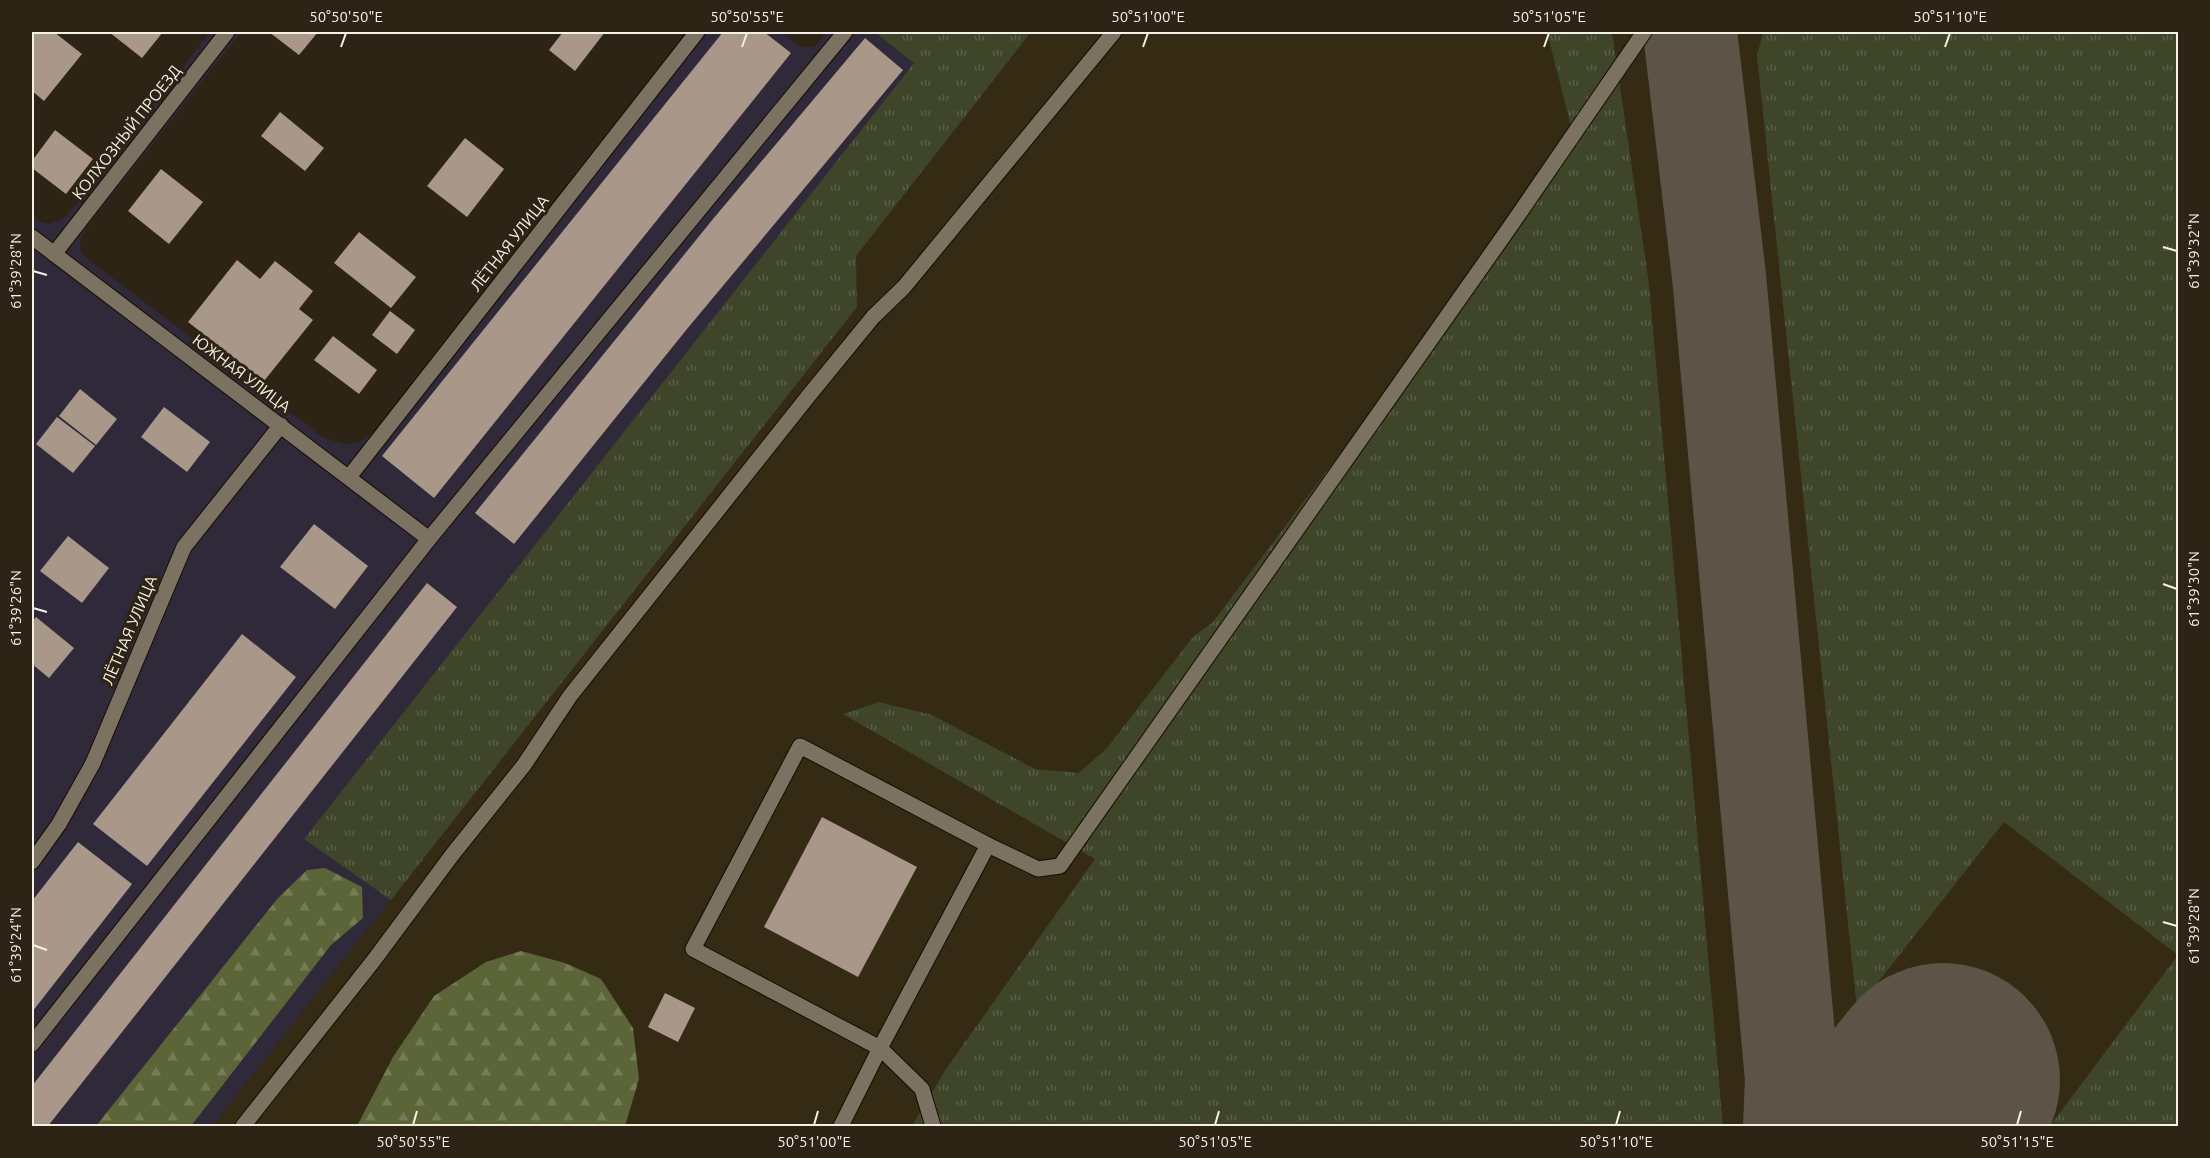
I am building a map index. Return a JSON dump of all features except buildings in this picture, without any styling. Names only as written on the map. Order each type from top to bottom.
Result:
[{"type":"street","name":"КОЛХОЗНЫЙ ПРОЕЗД","points":[[54,254],[227,32]]},
{"type":"street","name":"ЛЁТНАЯ УЛИЦА","points":[[349,477],[697,32]]},
{"type":"street","points":[[32,1044],[429,539],[845,32]]},
{"type":"street","points":[[243,1126],[524,765],[570,696],[692,545],[767,447],[873,317],[904,287],[1114,32]]},
{"type":"street","points":[[933,1126],[922,1089],[880,1048],[693,949],[800,746],[1038,869],[1060,866],[1505,234],[1644,32]]},
{"type":"street","name":"ЮЖНАЯ УЛИЦА","points":[[32,237],[429,539]]},
{"type":"street","name":"ЛЁТНАЯ УЛИЦА","points":[[32,862],[59,824],[93,763],[184,547],[281,425]]},
{"type":"street","points":[[841,1126],[988,845]]},
{"type":"shaded area","points":[[210,32],[241,32],[86,228],[80,240],[81,252],[324,438],[347,445],[360,442],[374,432],[687,32],[781,32],[801,47],[815,47],[827,32],[1031,32],[856,256],[857,307],[213,1126],[32,1126],[32,215],[41,222],[49,224],[63,219]]},
{"type":"shaded area","points":[[1031,32],[2178,32],[2178,1126],[213,1126],[857,307],[855,256]]},
{"type":"green space","points":[[875,32],[1031,32],[856,256],[857,307],[391,900],[304,839],[914,63]]},
{"type":"green space","points":[[1547,32],[1612,32],[1649,284],[1723,1126],[912,1126],[946,1069],[1095,859],[843,714],[879,702],[932,715],[1035,769],[1079,773],[1107,748],[1193,637],[1213,622],[1565,155],[1571,127]]},
{"type":"green space","points":[[1763,32],[2178,32],[2178,955],[2004,822],[1857,1009],[1757,56]]},
{"type":"green space","points":[[325,868],[362,887],[363,918],[331,945],[191,1126],[96,1126],[278,898],[307,870]]},
{"type":"green space","points":[[521,951],[565,963],[601,979],[633,1028],[639,1079],[625,1126],[357,1126],[393,1057],[434,996],[486,962]]},
{"type":"green space","points":[[2178,955],[2178,1126],[2050,1126]]},
{"type":"taxiway","points":[[1690,32],[1719,276],[1792,1079],[1790,1126]]},
{"type":"runway","points":[[1906,1126],[1943,1080]]}]
